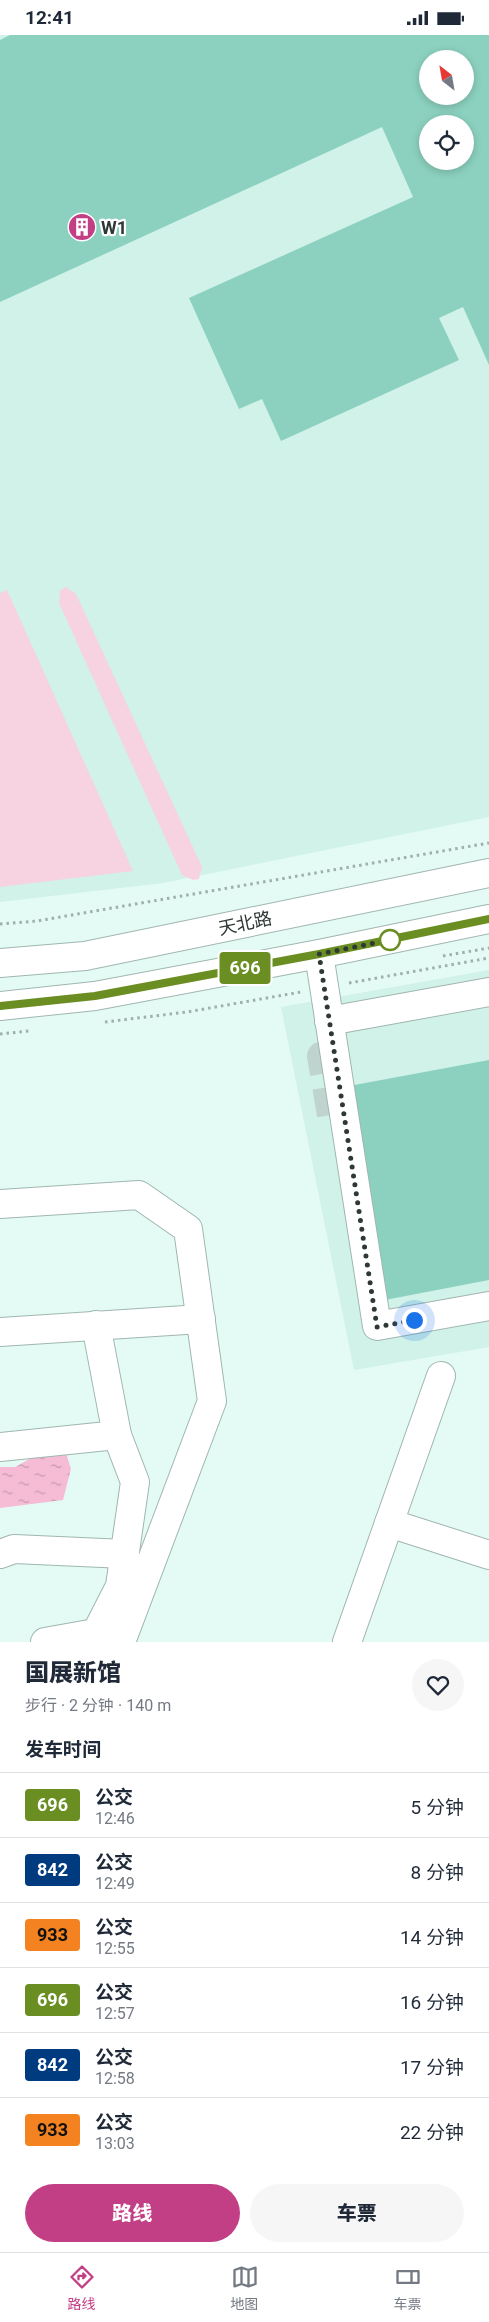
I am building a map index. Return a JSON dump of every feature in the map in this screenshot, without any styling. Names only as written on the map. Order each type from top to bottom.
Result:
[{"type":"street","name":"天北路","points":[[0,963],[84,956],[489,873]]},
{"type":"street","points":[[0,1006],[95,996],[319,954],[489,919]]},
{"type":"street","points":[[319,954],[377,1327],[489,1306]]},
{"type":"street","points":[[329,1021],[489,992]]},
{"type":"street","points":[[0,1204],[139,1195],[188,1229],[212,1401],[114,1634]]},
{"type":"street","points":[[0,1332],[201,1319]]},
{"type":"street","points":[[96,1325],[117,1435],[135,1482],[114,1634]]},
{"type":"street","points":[[347,1642],[441,1376]]},
{"type":"street","points":[[0,1447],[117,1435]]},
{"type":"street","points":[[389,1523],[489,1555]]},
{"type":"street","points":[[0,1554],[14,1549],[126,1553]]},
{"type":"street","points":[[45,1642],[114,1634]]},
{"type":"path","points":[[0,924],[37,921],[489,843]]},
{"type":"path","points":[[98,1023],[187,1012],[489,958]]},
{"type":"path","points":[[0,1034],[30,1031]]},
{"type":"shaded area","points":[[0,35],[489,35],[489,817],[163,883],[0,902]]},
{"type":"shaded area","points":[[66,587],[76,594],[202,867],[199,879],[193,880],[182,875],[59,603],[60,590]]},
{"type":"shaded area","points":[[7,590],[133,871],[0,887],[0,593]]},
{"type":"shaded area","points":[[489,970],[489,1347],[354,1370],[281,1007]]},
{"type":"water","points":[[65,1450],[71,1469],[63,1500],[0,1508],[0,1467],[15,1467],[33,1457]]},
{"type":"building","points":[[10,35],[489,35],[489,365],[463,307],[439,318],[459,360],[281,441],[262,399],[239,409],[189,298],[413,197],[382,127],[0,302],[0,40]]},
{"type":"building","points":[[489,1060],[489,1280],[385,1300],[349,1086]]},
{"type":"tunnel","points":[[331,1115],[321,1056],[334,1052]]},
{"type":"bus line","name":"696","points":[[0,1006],[95,996],[319,954],[489,919]]},
{"type":"place","name":"W1","points":[[82,227]]},
{"type":"route","points":[[390,940],[319,954],[377,1327],[414,1320]]}]
